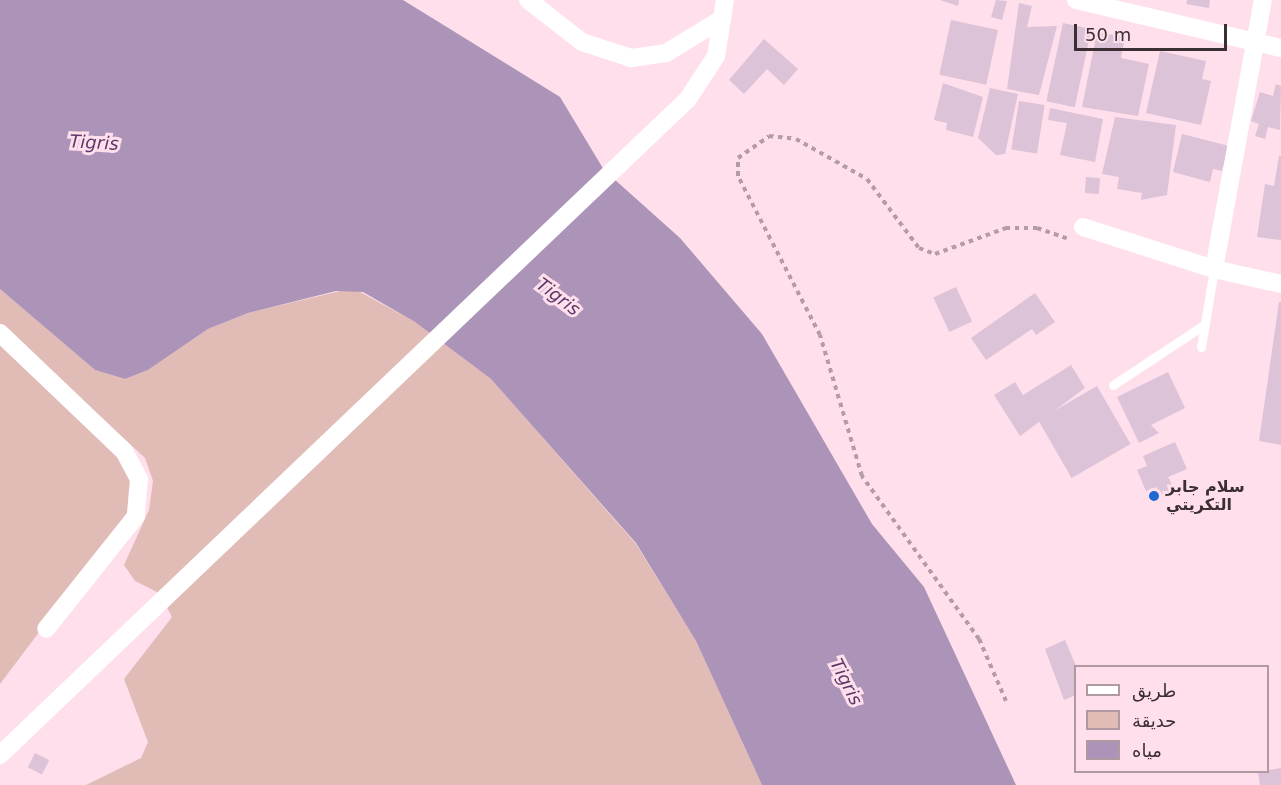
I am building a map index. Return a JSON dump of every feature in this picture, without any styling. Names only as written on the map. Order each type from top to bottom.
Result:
[{"type":"street","points":[[528,0],[582,42],[631,58],[666,53],[722,19]]},
{"type":"street","points":[[0,755],[139,625],[688,99],[711,69],[724,0]]},
{"type":"street","points":[[1076,0],[1109,4],[1254,43],[1281,48]]},
{"type":"street","points":[[1214,269],[1263,0]]},
{"type":"street","points":[[1083,234],[1214,269],[1281,284]]},
{"type":"street","points":[[0,333],[124,451],[139,479],[132,523],[46,630]]},
{"type":"lane","points":[[1202,347],[1214,269]]},
{"type":"lane","points":[[1113,385],[1206,324]]},
{"type":"path","points":[[1006,701],[979,639],[862,476],[820,335],[738,176],[738,158],[769,136],[796,139],[873,184],[919,248],[935,254],[1022,226],[1083,234]]},
{"type":"green space","points":[[353,288],[415,322],[491,379],[636,544],[696,641],[762,785],[86,785],[141,758],[148,742],[124,679],[172,617],[159,593],[135,581],[124,565],[149,510],[153,481],[145,458],[0,324],[0,289],[95,370],[125,379],[148,370],[208,329],[248,313]]},
{"type":"green space","points":[[0,345],[119,459],[133,482],[129,513],[0,684]]},
{"type":"water","name":"Tigris","points":[[0,0],[403,0],[560,97],[604,170],[680,238],[762,334],[872,524],[924,587],[1016,785],[762,785],[696,641],[636,543],[491,379],[415,322],[363,292],[336,291],[248,313],[208,329],[148,370],[125,379],[95,370],[0,289]]},
{"type":"building","points":[[940,0],[959,0],[958,6]]},
{"type":"building","points":[[996,0],[1007,1],[1002,20],[991,17]]},
{"type":"building","points":[[1187,0],[1210,0],[1209,8],[1186,4]]},
{"type":"building","points":[[1019,3],[1032,6],[1027,27],[1057,26],[1039,95],[1007,89]]},
{"type":"building","points":[[951,20],[998,30],[986,85],[939,75]]},
{"type":"building","points":[[1063,23],[1091,29],[1075,107],[1046,101]]},
{"type":"building","points":[[1097,32],[1125,37],[1121,58],[1149,64],[1138,116],[1082,107]]},
{"type":"building","points":[[764,39],[798,69],[784,85],[767,69],[744,94],[729,80]]},
{"type":"building","points":[[1160,51],[1206,61],[1202,79],[1211,81],[1201,125],[1146,113]]},
{"type":"building","points":[[943,83],[983,97],[973,137],[946,130],[947,123],[934,120]]},
{"type":"building","points":[[1276,84],[1281,86],[1280,130],[1268,127],[1265,139],[1255,136],[1259,124],[1251,121],[1260,92],[1273,96]]},
{"type":"building","points":[[990,88],[1018,94],[1005,154],[996,155],[978,138]]},
{"type":"building","points":[[1019,101],[1045,105],[1037,153],[1011,149]]},
{"type":"building","points":[[1050,108],[1103,119],[1095,162],[1060,155],[1067,123],[1048,120]]},
{"type":"building","points":[[1115,117],[1176,125],[1167,195],[1141,200],[1142,193],[1117,189],[1119,177],[1102,174]]},
{"type":"building","points":[[1182,134],[1229,146],[1222,171],[1213,169],[1210,182],[1173,172]]},
{"type":"building","points":[[1279,156],[1281,156],[1281,240],[1257,237],[1265,184],[1274,186]]},
{"type":"building","points":[[1086,177],[1100,178],[1099,194],[1085,193]]},
{"type":"building","points":[[956,287],[972,321],[949,332],[933,298]]},
{"type":"building","points":[[1035,293],[1055,322],[1036,335],[1032,329],[986,360],[971,338]]},
{"type":"building","points":[[1279,302],[1281,302],[1281,445],[1259,441]]},
{"type":"building","points":[[1071,365],[1085,388],[1020,436],[994,395],[1015,382],[1023,395]]},
{"type":"building","points":[[1168,372],[1185,408],[1151,425],[1159,433],[1139,443],[1117,397]]},
{"type":"building","points":[[1097,386],[1130,444],[1072,478],[1038,420]]},
{"type":"building","points":[[1175,442],[1187,469],[1168,477],[1174,489],[1160,495],[1156,487],[1146,491],[1137,470],[1147,466],[1143,456]]},
{"type":"building","points":[[1065,640],[1076,665],[1074,696],[1064,700],[1045,649]]},
{"type":"building","points":[[35,753],[49,760],[42,775],[28,767]]},
{"type":"building","points":[[1281,768],[1281,785],[1260,785],[1258,773],[1269,773],[1269,770]]},
{"type":"place","name":"سلام جابر التكريتي","points":[[1154,496]]}]
